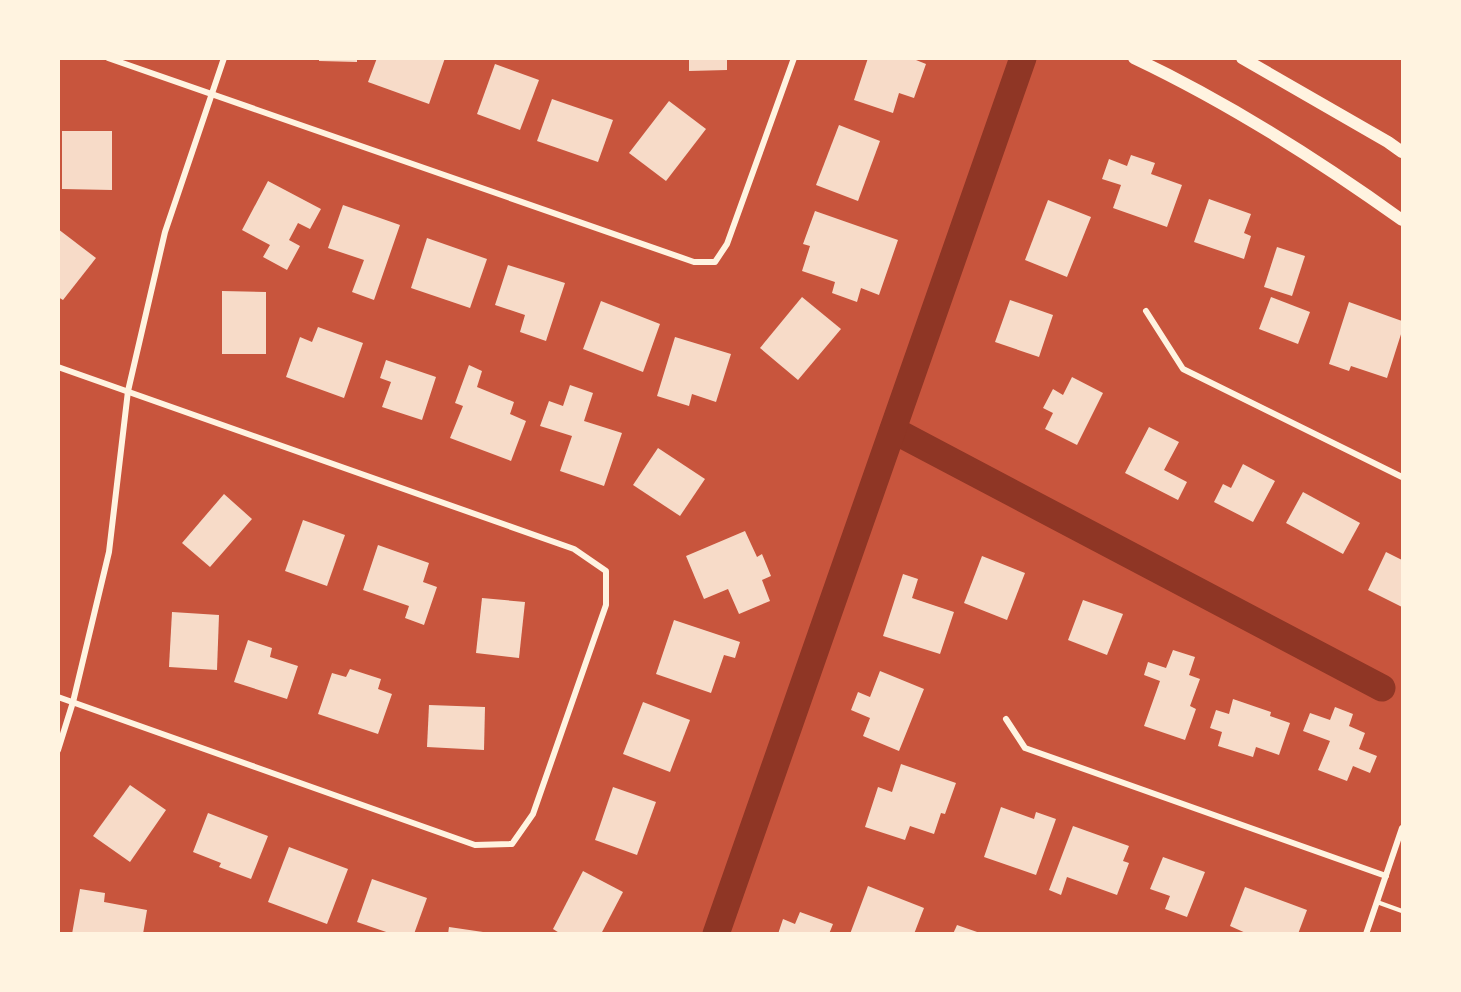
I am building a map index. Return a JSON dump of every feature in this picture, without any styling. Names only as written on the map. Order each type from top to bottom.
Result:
[{"type":"main road","points":[[1134,58],[1249,119],[1341,176],[1402,220]]},
{"type":"main road","points":[[1242,58],[1402,152]]},
{"type":"street","points":[[108,58],[694,262],[716,262],[727,244],[794,58]]},
{"type":"street","points":[[58,750],[73,702],[109,552],[128,391],[165,232],[224,58]]},
{"type":"street","points":[[1146,311],[1183,369],[1402,477]]},
{"type":"street","points":[[58,368],[574,549],[606,572],[606,605],[533,814],[512,844],[475,845],[58,697]]},
{"type":"street","points":[[1006,719],[1025,748],[1386,876]]},
{"type":"street","points":[[1366,933],[1402,828]]},
{"type":"lane","points":[[1377,902],[1402,911]]},
{"type":"building","points":[[319,58],[357,58],[357,62],[319,61]]},
{"type":"building","points":[[377,58],[445,58],[429,104],[368,82]]},
{"type":"building","points":[[689,58],[727,58],[727,70],[689,71]]},
{"type":"building","points":[[868,58],[911,58],[926,64],[914,98],[899,93],[893,113],[854,100]]},
{"type":"building","points":[[495,64],[539,80],[520,130],[477,114]]},
{"type":"building","points":[[552,99],[613,120],[598,162],[537,141]]},
{"type":"building","points":[[669,101],[706,129],[666,181],[629,153]]},
{"type":"building","points":[[839,125],[880,141],[858,201],[816,185]]},
{"type":"building","points":[[62,131],[112,131],[112,190],[62,189]]},
{"type":"building","points":[[1131,155],[1155,163],[1151,174],[1182,185],[1167,227],[1113,208],[1121,185],[1102,179],[1109,159],[1127,166]]},
{"type":"building","points":[[268,181],[321,209],[310,229],[298,223],[289,240],[300,246],[287,270],[263,257],[270,245],[242,230]]},
{"type":"building","points":[[1209,199],[1251,214],[1244,233],[1251,236],[1244,259],[1194,242]]},
{"type":"building","points":[[1048,200],[1091,217],[1067,277],[1025,260]]},
{"type":"building","points":[[343,205],[400,225],[374,300],[352,292],[364,260],[328,248]]},
{"type":"building","points":[[815,211],[898,240],[879,295],[861,288],[857,302],[832,293],[835,282],[802,271],[810,246],[803,244]]},
{"type":"building","points":[[58,229],[96,258],[63,300],[58,297]]},
{"type":"building","points":[[427,238],[487,259],[470,308],[411,288]]},
{"type":"building","points":[[1277,247],[1305,256],[1292,296],[1264,287]]},
{"type":"building","points":[[508,265],[565,283],[546,341],[520,332],[525,315],[495,305]]},
{"type":"building","points":[[222,291],[266,292],[266,354],[222,354]]},
{"type":"building","points":[[802,297],[841,329],[798,380],[760,348]]},
{"type":"building","points":[[1271,297],[1310,312],[1298,344],[1259,329]]},
{"type":"building","points":[[1010,300],[1053,315],[1039,357],[995,342]]},
{"type":"building","points":[[601,301],[660,324],[643,372],[583,349]]},
{"type":"building","points":[[1349,302],[1402,321],[1402,331],[1387,378],[1351,366],[1349,371],[1329,364]]},
{"type":"building","points":[[318,327],[363,343],[344,398],[286,377],[300,337],[312,342]]},
{"type":"building","points":[[675,337],[731,354],[716,402],[692,394],[689,406],[657,396]]},
{"type":"building","points":[[386,360],[436,377],[422,420],[382,407],[391,382],[380,378]]},
{"type":"building","points":[[469,365],[482,371],[477,387],[514,402],[510,414],[526,421],[511,461],[450,438],[463,406],[455,403]]},
{"type":"building","points":[[1072,377],[1103,393],[1077,445],[1045,429],[1053,413],[1043,408],[1053,389],[1063,395]]},
{"type":"building","points":[[570,385],[593,393],[584,421],[622,433],[604,486],[560,471],[572,436],[540,426],[549,401],[563,406]]},
{"type":"building","points":[[1149,427],[1179,442],[1164,470],[1187,482],[1178,500],[1125,473]]},
{"type":"building","points":[[658,448],[705,479],[680,516],[633,485]]},
{"type":"building","points":[[1243,464],[1275,481],[1253,522],[1214,502],[1223,484],[1231,488]]},
{"type":"building","points":[[1303,492],[1360,523],[1343,554],[1286,523]]},
{"type":"building","points":[[224,494],[252,519],[210,567],[182,543]]},
{"type":"building","points":[[303,520],[345,535],[327,586],[285,571]]},
{"type":"building","points":[[745,531],[757,557],[762,554],[771,576],[762,580],[770,601],[739,614],[728,589],[704,599],[686,556]]},
{"type":"building","points":[[378,545],[429,563],[423,582],[437,587],[424,625],[405,618],[409,606],[363,590]]},
{"type":"building","points":[[1386,552],[1402,560],[1402,607],[1368,590]]},
{"type":"building","points":[[982,556],[1025,573],[1007,620],[964,603]]},
{"type":"building","points":[[903,574],[918,579],[912,598],[954,612],[940,654],[883,636]]},
{"type":"building","points":[[482,598],[525,602],[519,658],[476,653]]},
{"type":"building","points":[[1083,600],[1123,614],[1107,655],[1068,640]]},
{"type":"building","points":[[172,612],[219,615],[217,670],[169,667]]},
{"type":"building","points":[[674,620],[740,642],[735,658],[724,655],[711,693],[656,674]]},
{"type":"building","points":[[248,640],[272,648],[270,657],[298,666],[287,699],[234,682]]},
{"type":"building","points":[[1173,650],[1195,657],[1189,675],[1200,679],[1190,706],[1196,709],[1185,740],[1144,726],[1160,681],[1144,675],[1148,662],[1166,668]]},
{"type":"building","points":[[350,669],[381,679],[378,689],[392,694],[378,734],[318,714],[332,673],[346,677]]},
{"type":"building","points":[[880,671],[924,689],[899,751],[863,736],[870,718],[851,710],[858,692],[870,697]]},
{"type":"building","points":[[1233,699],[1271,712],[1270,716],[1290,723],[1279,755],[1256,747],[1253,757],[1218,746],[1222,732],[1210,728],[1216,710],[1229,714]]},
{"type":"building","points":[[643,702],[690,720],[670,772],[623,754]]},
{"type":"building","points":[[429,705],[485,707],[484,750],[427,747]]},
{"type":"building","points":[[1335,707],[1353,714],[1349,726],[1365,733],[1359,749],[1377,756],[1370,773],[1353,766],[1347,781],[1318,770],[1330,741],[1303,731],[1310,713],[1330,720]]},
{"type":"building","points":[[901,764],[956,783],[945,814],[941,813],[934,834],[910,826],[905,840],[865,827],[878,787],[892,792]]},
{"type":"building","points":[[130,785],[166,810],[130,862],[93,836]]},
{"type":"building","points":[[613,787],[656,802],[637,855],[595,840]]},
{"type":"building","points":[[1001,807],[1034,819],[1036,812],[1056,819],[1036,875],[984,857]]},
{"type":"building","points":[[208,813],[268,836],[251,879],[219,867],[221,863],[193,852]]},
{"type":"building","points":[[1073,826],[1129,846],[1123,861],[1129,863],[1117,895],[1067,877],[1061,895],[1049,890]]},
{"type":"building","points":[[289,847],[348,869],[327,924],[268,902]]},
{"type":"building","points":[[1163,857],[1205,872],[1187,917],[1165,909],[1170,896],[1150,889]]},
{"type":"building","points":[[583,871],[623,892],[601,934],[561,934],[553,929]]},
{"type":"building","points":[[372,879],[427,898],[414,934],[392,934],[357,922]]},
{"type":"building","points":[[868,886],[924,908],[914,934],[850,934]]},
{"type":"building","points":[[1245,887],[1307,910],[1298,934],[1248,934],[1230,926]]},
{"type":"building","points":[[80,889],[105,893],[104,902],[147,910],[143,934],[72,934]]},
{"type":"building","points":[[800,912],[833,924],[829,934],[778,934],[783,919],[795,924]]},
{"type":"building","points":[[957,925],[980,933],[980,934],[953,934]]},
{"type":"building","points":[[449,927],[483,932],[483,934],[448,934]]},
{"type":"waterway","points":[[716,934],[1023,58]]},
{"type":"waterway","points":[[893,430],[1382,688]]}]
